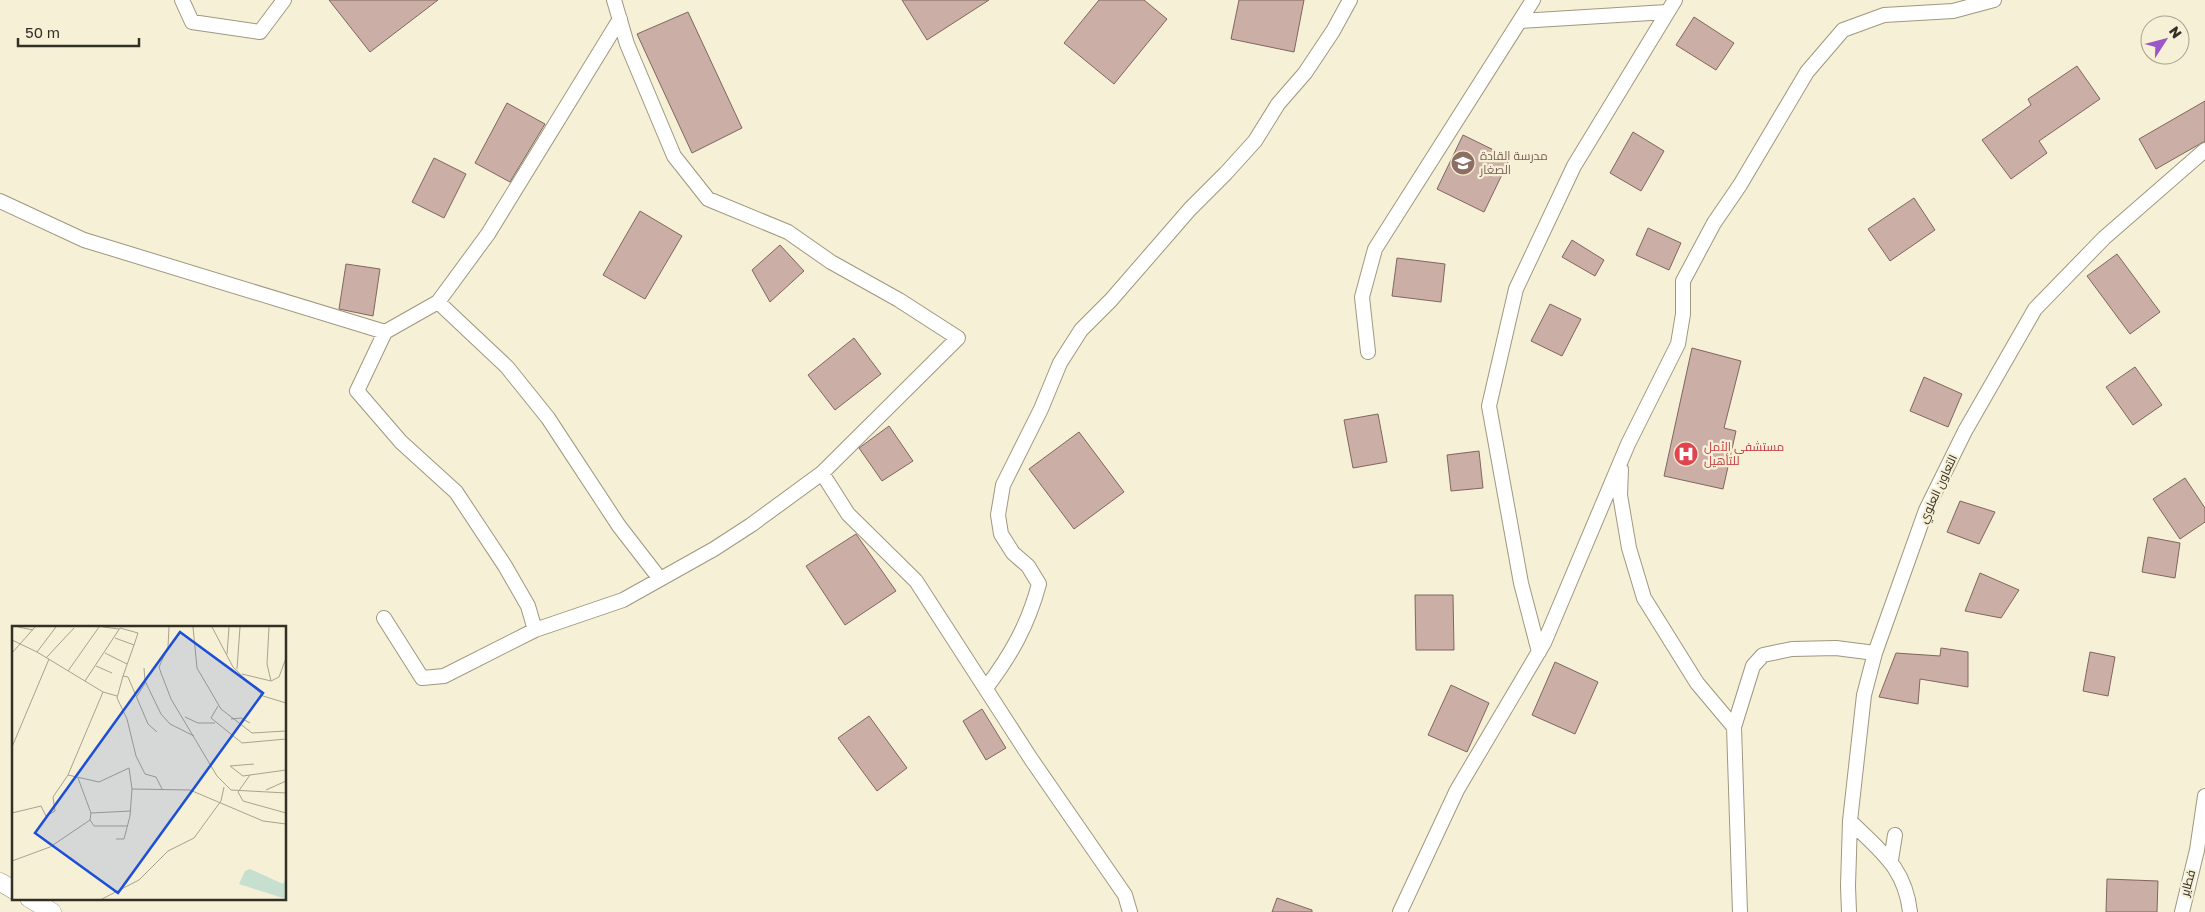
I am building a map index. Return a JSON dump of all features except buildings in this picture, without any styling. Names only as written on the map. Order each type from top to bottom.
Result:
[{"type":"street","points":[[182,0],[192,22],[260,32],[284,0]]},
{"type":"street","points":[[384,618],[422,678],[444,676],[534,630],[623,600],[714,549],[822,474],[958,338],[899,300],[831,262],[788,232],[708,199],[674,156],[627,44],[614,0]]},
{"type":"street","points":[[986,688],[1009,658],[1034,603],[1039,584],[1028,566],[1013,554],[1000,534],[998,515],[1003,485],[1041,409],[1060,363],[1081,330],[1111,300],[1190,209],[1255,141],[1278,104],[1305,73],[1324,45],[1350,0]]},
{"type":"street","points":[[1368,352],[1362,297],[1375,249],[1533,0]]},
{"type":"street","points":[[1400,912],[1457,790],[1539,652],[1621,461],[1678,344],[1683,314],[1683,282],[1714,223],[1740,185],[1807,72],[1843,30],[1884,15],[1953,11],[1994,0]]},
{"type":"street","points":[[1521,21],[1671,6]]},
{"type":"street","points":[[1539,652],[1521,583],[1489,406],[1516,289],[1574,166],[1671,6]]},
{"type":"street","points":[[534,630],[528,606],[519,590],[456,492],[401,442],[357,391],[385,332],[438,302],[488,234],[620,19]]},
{"type":"street","name":"التعاون العلوي","points":[[1849,912],[1850,821],[1864,695],[1876,653],[1926,510],[1965,431],[2035,309],[2104,238],[2205,150]]},
{"type":"street","points":[[0,201],[84,240],[385,332]]},
{"type":"street","points":[[438,302],[507,367],[548,418],[619,526],[660,579]]},
{"type":"street","points":[[1621,461],[1620,495],[1630,548],[1644,598],[1696,683],[1734,727]]},
{"type":"street","points":[[822,474],[848,514],[916,581],[1125,895],[1130,912]]},
{"type":"street","points":[[1740,912],[1734,727],[1753,666],[1763,655],[1792,649],[1836,648],[1876,653]]},
{"type":"street","name":"فطاير","points":[[2182,912],[2198,844],[2205,796]]},
{"type":"street","points":[[1850,821],[1891,860],[1904,883],[1910,912]]},
{"type":"street","points":[[1891,860],[1895,835]]},
{"type":"street","points":[[0,882],[12,889]]},
{"type":"street","points":[[32,900],[52,912]]},
{"type":"place","name":"مدرسة القادة الصغار","points":[[1463,163]]},
{"type":"place","name":"مستشفى الأمل للتأهيل","points":[[1686,454]]}]
